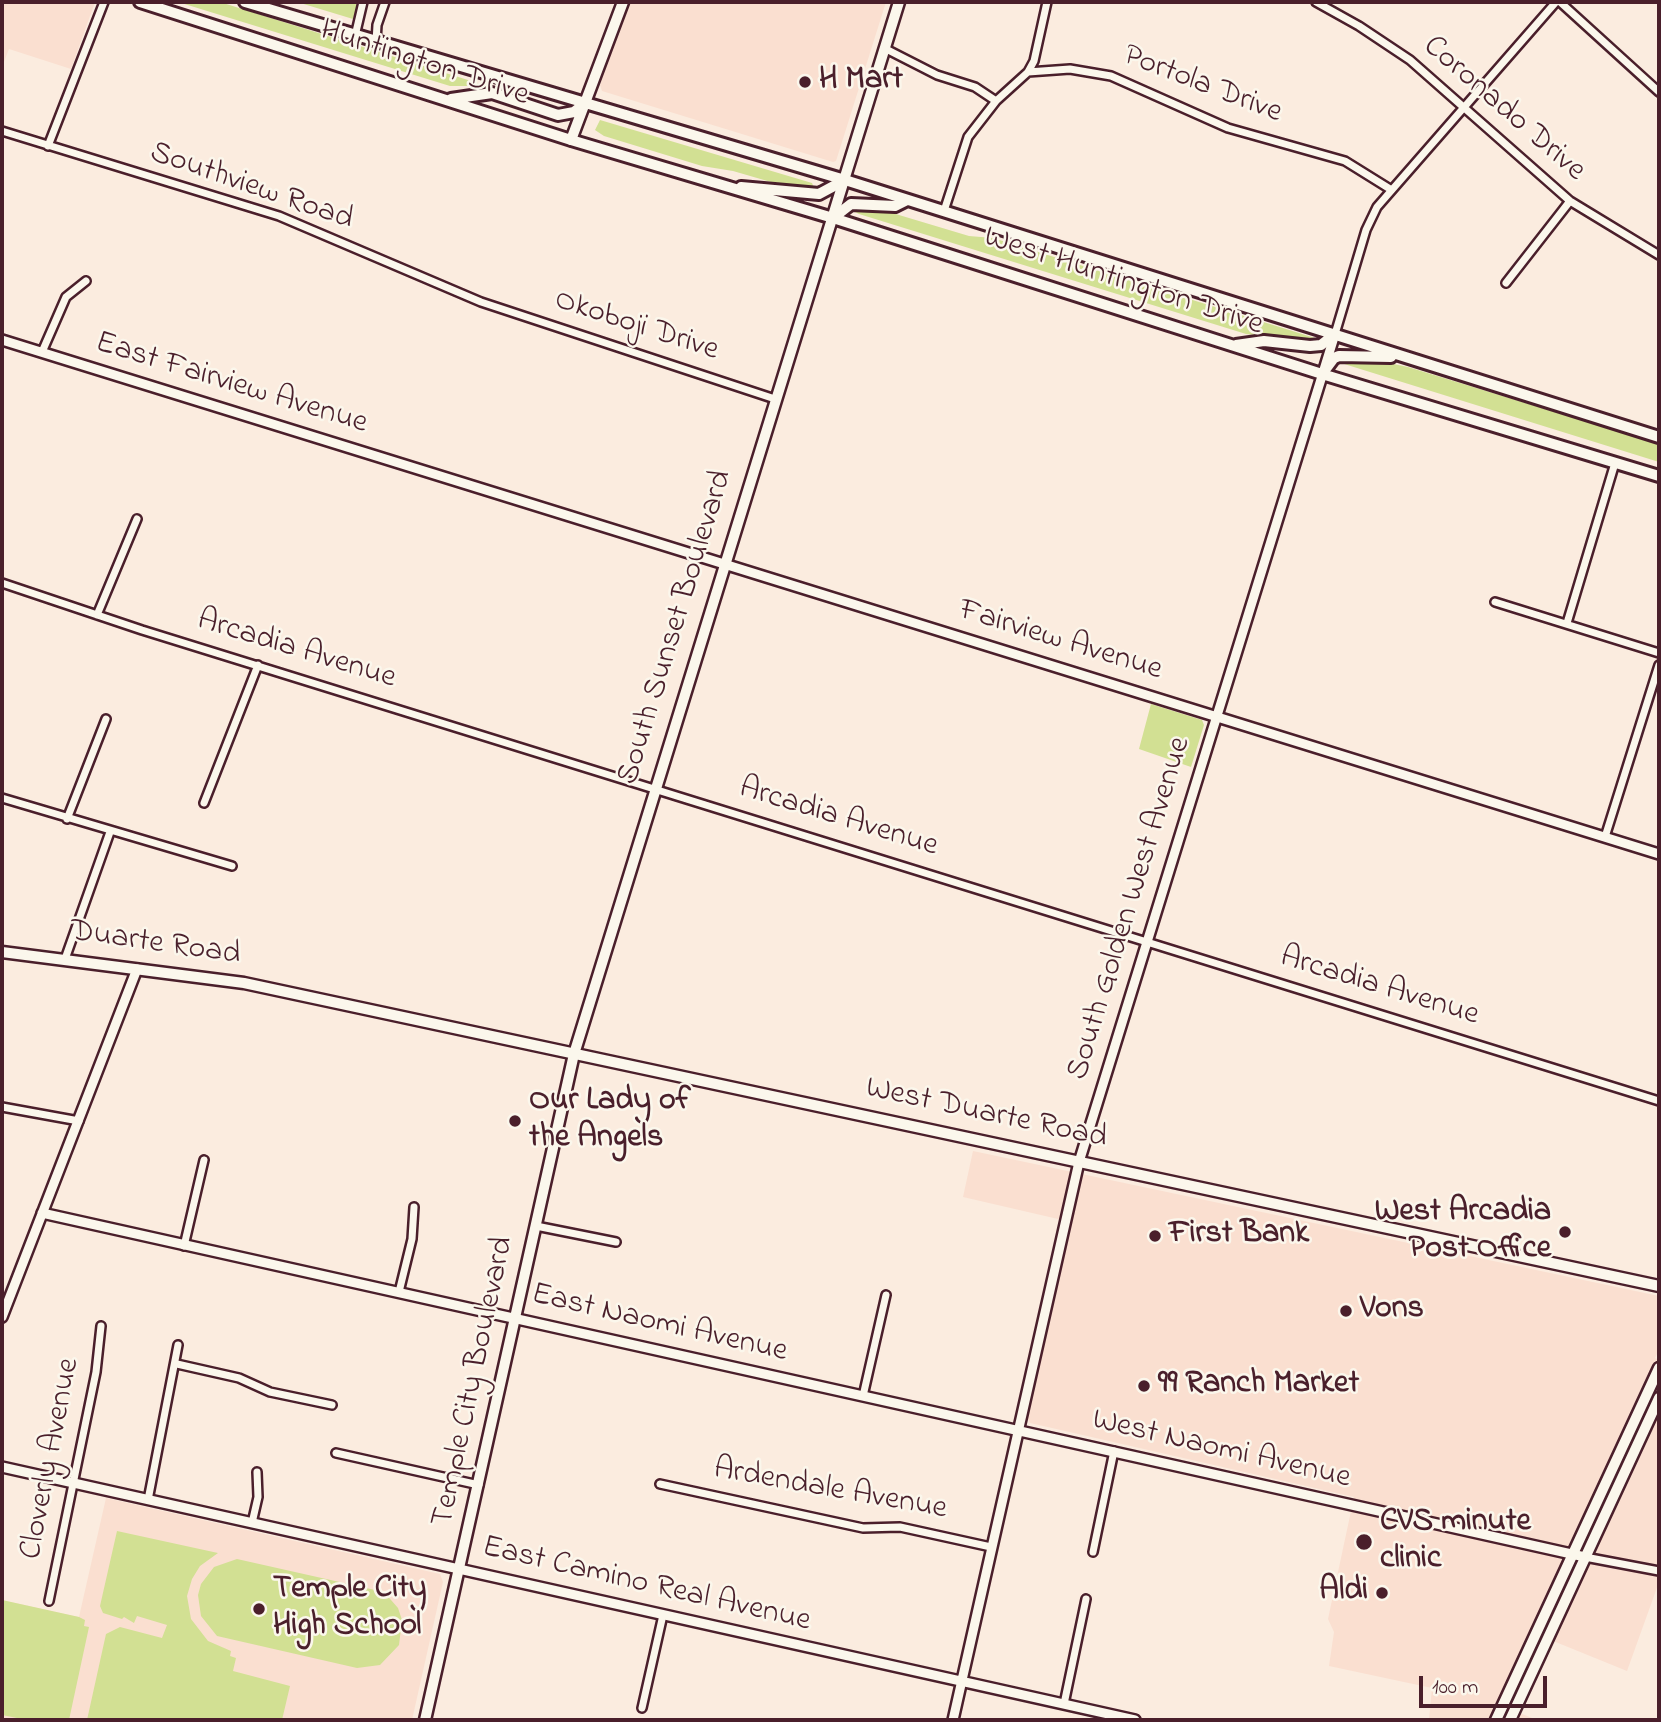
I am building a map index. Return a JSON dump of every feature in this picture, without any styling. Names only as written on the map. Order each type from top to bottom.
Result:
[{"type":"main road","name":"Huntington Drive","points":[[140,2],[571,140]]},
{"type":"main road","name":"Huntington Drive","points":[[245,2],[584,104]]},
{"type":"main road","points":[[571,140],[623,2]]},
{"type":"main road","name":"South Sunset Boulevard","points":[[574,1054],[723,564],[899,2]]},
{"type":"main road","points":[[446,99],[492,93],[558,115],[568,115],[584,104]]},
{"type":"main road","name":"West Huntington Drive","points":[[584,104],[845,180],[1659,437]]},
{"type":"main road","name":"West Huntington Drive","points":[[571,140],[832,218],[1322,374],[1659,477]]},
{"type":"main road","points":[[731,188],[757,186],[819,194],[845,180]]},
{"type":"main road","points":[[832,218],[851,204],[895,206],[907,200]]},
{"type":"main road","points":[[1234,346],[1264,341],[1321,345],[1335,334]]},
{"type":"main road","points":[[1322,374],[1334,358],[1339,356],[1401,357]]},
{"type":"main road","name":"Duarte Road","points":[[2,952],[190,974],[301,995]]},
{"type":"main road","name":"West Duarte Road","points":[[301,995],[1659,1286]]},
{"type":"main road","name":"Temple City Boulevard","points":[[425,1720],[574,1054]]},
{"type":"main road","points":[[1496,1720],[1659,1368]]},
{"type":"main road","points":[[1510,1720],[1659,1398]]},
{"type":"street","points":[[48,145],[104,2]]},
{"type":"street","points":[[355,36],[363,2]]},
{"type":"street","points":[[376,42],[377,25],[385,2]]},
{"type":"street","points":[[944,211],[968,137],[996,101],[1028,72],[1039,44],[1047,2]]},
{"type":"street","name":"Coronado Drive","points":[[1316,2],[1388,44],[1570,201],[1659,255]]},
{"type":"street","points":[[1335,334],[1366,230],[1377,207],[1463,106],[1558,2],[1659,92]]},
{"type":"street","points":[[886,49],[937,75],[975,87],[996,101]]},
{"type":"street","name":"Portola Drive","points":[[1028,72],[1070,69],[1111,76],[1228,128],[1345,161],[1390,189]]},
{"type":"street","name":"Southview Road","points":[[2,131],[279,216],[481,302]]},
{"type":"street","points":[[1506,283],[1570,201]]},
{"type":"street","points":[[41,352],[66,297],[86,281]]},
{"type":"street","name":"Okoboji Drive","points":[[481,302],[775,399]]},
{"type":"street","name":"South Golden West Avenue","points":[[953,1720],[1079,1162],[1335,334]]},
{"type":"street","name":"East Fairview Avenue","points":[[2,340],[445,477]]},
{"type":"street","points":[[1567,624],[1615,463]]},
{"type":"street","name":"Fairview Avenue","points":[[445,477],[1659,854]]},
{"type":"street","points":[[97,615],[137,519]]},
{"type":"street","name":"Arcadia Avenue","points":[[2,583],[97,615],[1659,1101]]},
{"type":"street","points":[[1495,602],[1659,653]]},
{"type":"street","points":[[204,803],[258,665]]},
{"type":"street","points":[[1605,837],[1659,665]]},
{"type":"street","points":[[68,819],[106,719]]},
{"type":"street","points":[[2,798],[232,866]]},
{"type":"street","points":[[65,959],[110,832]]},
{"type":"street","points":[[2,1317],[137,968]]},
{"type":"street","points":[[2,1107],[79,1121]]},
{"type":"street","points":[[184,1247],[204,1160]]},
{"type":"street","points":[[399,1292],[412,1239],[414,1207]]},
{"type":"street","name":"East Naomi Avenue","points":[[42,1213],[184,1247],[515,1317],[1018,1430]]},
{"type":"street","points":[[536,1226],[616,1241]]},
{"type":"street","points":[[863,1396],[886,1295]]},
{"type":"street","name":"Cloverly Avenue","points":[[49,1601],[96,1372],[101,1326]]},
{"type":"street","points":[[148,1500],[177,1364],[178,1345]]},
{"type":"street","points":[[177,1364],[239,1378],[270,1392],[332,1405]]},
{"type":"street","name":"West Naomi Avenue","points":[[1018,1430],[1572,1555],[1659,1571]]},
{"type":"street","points":[[1093,1552],[1114,1451]]},
{"type":"street","points":[[336,1453],[479,1485]]},
{"type":"street","name":"East Camino Real Avenue","points":[[2,1467],[1135,1720]]},
{"type":"street","points":[[252,1523],[258,1497],[257,1472]]},
{"type":"street","name":"Ardendale Avenue","points":[[660,1484],[863,1528],[900,1527],[991,1546]]},
{"type":"street","points":[[1064,1704],[1086,1599]]},
{"type":"street","points":[[642,1708],[663,1615]]},
{"type":"shaded area","points":[[2,2],[95,2],[71,69],[9,49],[2,67]]},
{"type":"shaded area","points":[[630,2],[886,2],[836,161],[602,91],[600,85],[608,58]]},
{"type":"shaded area","points":[[973,1151],[1659,1296],[1659,1350],[1655,1358],[1659,1360],[1659,1582],[1627,1671],[1531,1632],[1497,1704],[1537,1720],[1429,1720],[1432,1688],[1329,1666],[1334,1632],[1328,1619],[1354,1497],[1030,1423],[1027,1417],[1071,1222],[963,1197]]},
{"type":"shaded area","name":"Temple City High School","points":[[106,1498],[440,1574],[443,1582],[412,1720],[2,1720],[2,1600],[79,1617]]},
{"type":"green space","points":[[178,2],[220,2],[487,86],[450,86]]},
{"type":"green space","points":[[297,2],[359,2],[353,19]]},
{"type":"green space","points":[[600,120],[812,183],[814,188],[795,189],[733,171],[702,166],[604,136],[595,130]]},
{"type":"green space","points":[[857,207],[879,209],[969,236],[993,238],[1315,338],[1313,342],[1246,334],[859,214],[855,212]]},
{"type":"green space","points":[[1341,359],[1374,360],[1408,367],[1659,444],[1659,462],[1341,363]]},
{"type":"green space","points":[[1151,704],[1202,720],[1204,725],[1191,767],[1139,749]]},
{"type":"green space","points":[[117,1531],[218,1553],[200,1566],[192,1579],[187,1596],[191,1619],[208,1641],[231,1651],[230,1656],[236,1658],[233,1671],[290,1686],[282,1720],[87,1720],[106,1634],[120,1627],[162,1638],[167,1625],[137,1616],[134,1623],[124,1617],[122,1619],[103,1613],[100,1606]]},
{"type":"green space","points":[[237,1559],[384,1592],[398,1608],[402,1620],[399,1645],[380,1665],[357,1668],[217,1636],[201,1616],[198,1595],[201,1584],[214,1567]]},
{"type":"green space","points":[[2,1600],[79,1617],[85,1620],[84,1626],[89,1627],[69,1720],[27,1720],[2,1715]]},
{"type":"place","name":"H Mart","points":[[805,82]]},
{"type":"place","name":"Our Lady of the Angels","points":[[515,1121]]},
{"type":"place","name":"West Arcadia Post Office","points":[[1565,1232]]},
{"type":"place","name":"First Bank","points":[[1155,1236]]},
{"type":"place","name":"Vons","points":[[1346,1311]]},
{"type":"place","name":"99 Ranch Market","points":[[1144,1386]]},
{"type":"place","name":"CVS minute clinic","points":[[1364,1542]]},
{"type":"place","name":"Aldi","points":[[1382,1593]]},
{"type":"place","name":"Temple City High School","points":[[259,1609]]}]
